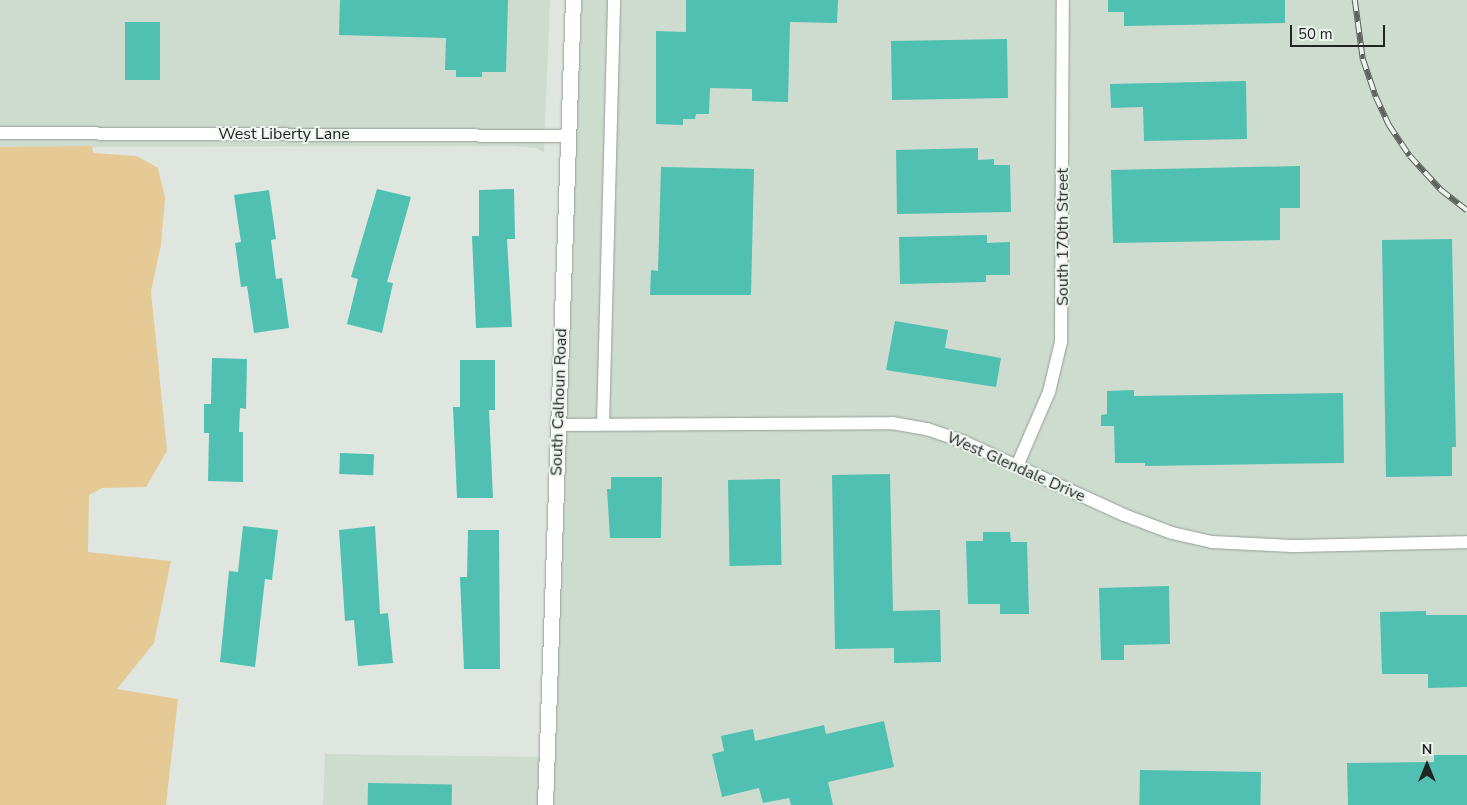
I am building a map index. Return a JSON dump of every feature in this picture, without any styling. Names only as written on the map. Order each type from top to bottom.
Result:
[{"type":"street","name":"South Calhoun Road","points":[[545,805],[573,0]]},
{"type":"street","points":[[603,424],[614,0]]},
{"type":"street","name":"South 170th Street","points":[[1017,466],[1050,392],[1061,342],[1063,0]]},
{"type":"street","name":"West Liberty Lane","points":[[0,133],[568,136]]},
{"type":"street","name":"West Glendale Drive","points":[[558,425],[603,424],[679,427],[892,423],[927,429],[957,439],[1124,515],[1172,533],[1212,542],[1292,546],[1467,542]]},
{"type":"shaded area","points":[[0,0],[550,0],[544,153],[536,148],[513,146],[0,147]]},
{"type":"shaded area","points":[[573,0],[1467,0],[1467,805],[323,805],[325,754],[546,757]]},
{"type":"shaded area","points":[[92,146],[93,153],[137,156],[158,168],[165,198],[161,245],[151,291],[167,451],[146,487],[102,488],[89,495],[88,552],[171,561],[154,643],[117,689],[178,699],[166,805],[0,805],[0,147]]},
{"type":"building","points":[[340,0],[508,0],[506,72],[482,72],[482,77],[456,77],[456,70],[445,70],[446,38],[339,35]]},
{"type":"building","points":[[686,0],[838,0],[837,23],[790,22],[788,102],[752,101],[752,89],[710,88],[709,114],[696,114],[695,119],[683,119],[683,125],[656,124],[656,31],[686,32]]},
{"type":"building","points":[[1108,0],[1285,0],[1285,23],[1124,26],[1124,12],[1108,12]]},
{"type":"building","points":[[125,22],[160,22],[160,80],[125,80]]},
{"type":"building","points":[[1007,39],[1008,98],[892,100],[891,41]]},
{"type":"building","points":[[1246,81],[1247,139],[1144,141],[1143,107],[1111,108],[1110,84]]},
{"type":"building","points":[[978,148],[978,160],[994,159],[994,165],[1010,165],[1011,212],[897,214],[896,150]]},
{"type":"building","points":[[1300,166],[1300,208],[1280,208],[1280,240],[1113,243],[1111,170]]},
{"type":"building","points":[[661,167],[754,169],[751,295],[650,295],[651,270],[658,271]]},
{"type":"building","points":[[377,189],[411,197],[387,282],[393,283],[382,333],[347,324],[358,279],[351,277]]},
{"type":"building","points":[[514,189],[515,239],[507,239],[512,327],[476,328],[472,236],[479,236],[479,190]]},
{"type":"building","points":[[269,190],[276,239],[271,240],[276,279],[282,278],[289,328],[254,333],[247,286],[241,287],[235,243],[241,242],[234,195]]},
{"type":"building","points":[[987,235],[987,243],[1010,242],[1010,275],[986,275],[986,282],[900,284],[899,237]]},
{"type":"building","points":[[1452,239],[1456,447],[1452,447],[1452,476],[1386,477],[1382,240]]},
{"type":"building","points":[[895,321],[948,330],[945,348],[1001,358],[996,387],[886,370]]},
{"type":"building","points":[[212,358],[247,359],[246,409],[240,408],[239,432],[243,432],[243,482],[208,481],[209,433],[204,433],[204,404],[211,404]]},
{"type":"building","points":[[460,360],[495,360],[495,410],[489,410],[493,498],[457,498],[453,407],[460,407]]},
{"type":"building","points":[[1134,390],[1134,396],[1343,393],[1344,463],[1145,466],[1145,463],[1115,463],[1114,426],[1101,426],[1101,415],[1107,414],[1107,391]]},
{"type":"building","points":[[340,453],[374,454],[373,475],[339,474]]},
{"type":"building","points":[[890,474],[893,611],[940,610],[941,662],[894,663],[894,648],[835,649],[832,475]]},
{"type":"building","points":[[611,477],[662,477],[661,538],[610,538],[607,489],[611,489]]},
{"type":"building","points":[[780,479],[782,565],[730,566],[728,480]]},
{"type":"building","points":[[243,526],[278,530],[272,580],[265,579],[255,667],[220,662],[229,571],[238,572]]},
{"type":"building","points":[[375,526],[380,614],[388,613],[393,663],[358,666],[354,620],[345,621],[339,530]]},
{"type":"building","points":[[468,530],[499,530],[500,669],[464,669],[460,577],[467,577]]},
{"type":"building","points":[[983,532],[1010,532],[1011,542],[1027,542],[1029,614],[1000,614],[1000,604],[968,604],[966,541],[983,541]]},
{"type":"building","points":[[1169,586],[1170,644],[1124,645],[1124,660],[1101,660],[1099,588]]},
{"type":"building","points":[[1426,611],[1426,615],[1467,615],[1467,687],[1428,688],[1428,674],[1382,674],[1380,612]]},
{"type":"building","points":[[884,721],[894,767],[828,782],[833,805],[791,805],[789,798],[763,803],[759,788],[722,797],[712,754],[724,751],[721,736],[753,729],[755,741],[824,725],[826,734]]},
{"type":"building","points":[[1434,755],[1467,755],[1467,805],[1348,805],[1347,763],[1434,762]]},
{"type":"building","points":[[1140,770],[1261,772],[1260,805],[1139,805]]},
{"type":"building","points":[[368,783],[452,784],[452,805],[368,805]]},
{"type":"railway","points":[[1355,0],[1363,59],[1376,97],[1389,125],[1410,156],[1441,190],[1467,210]]}]
